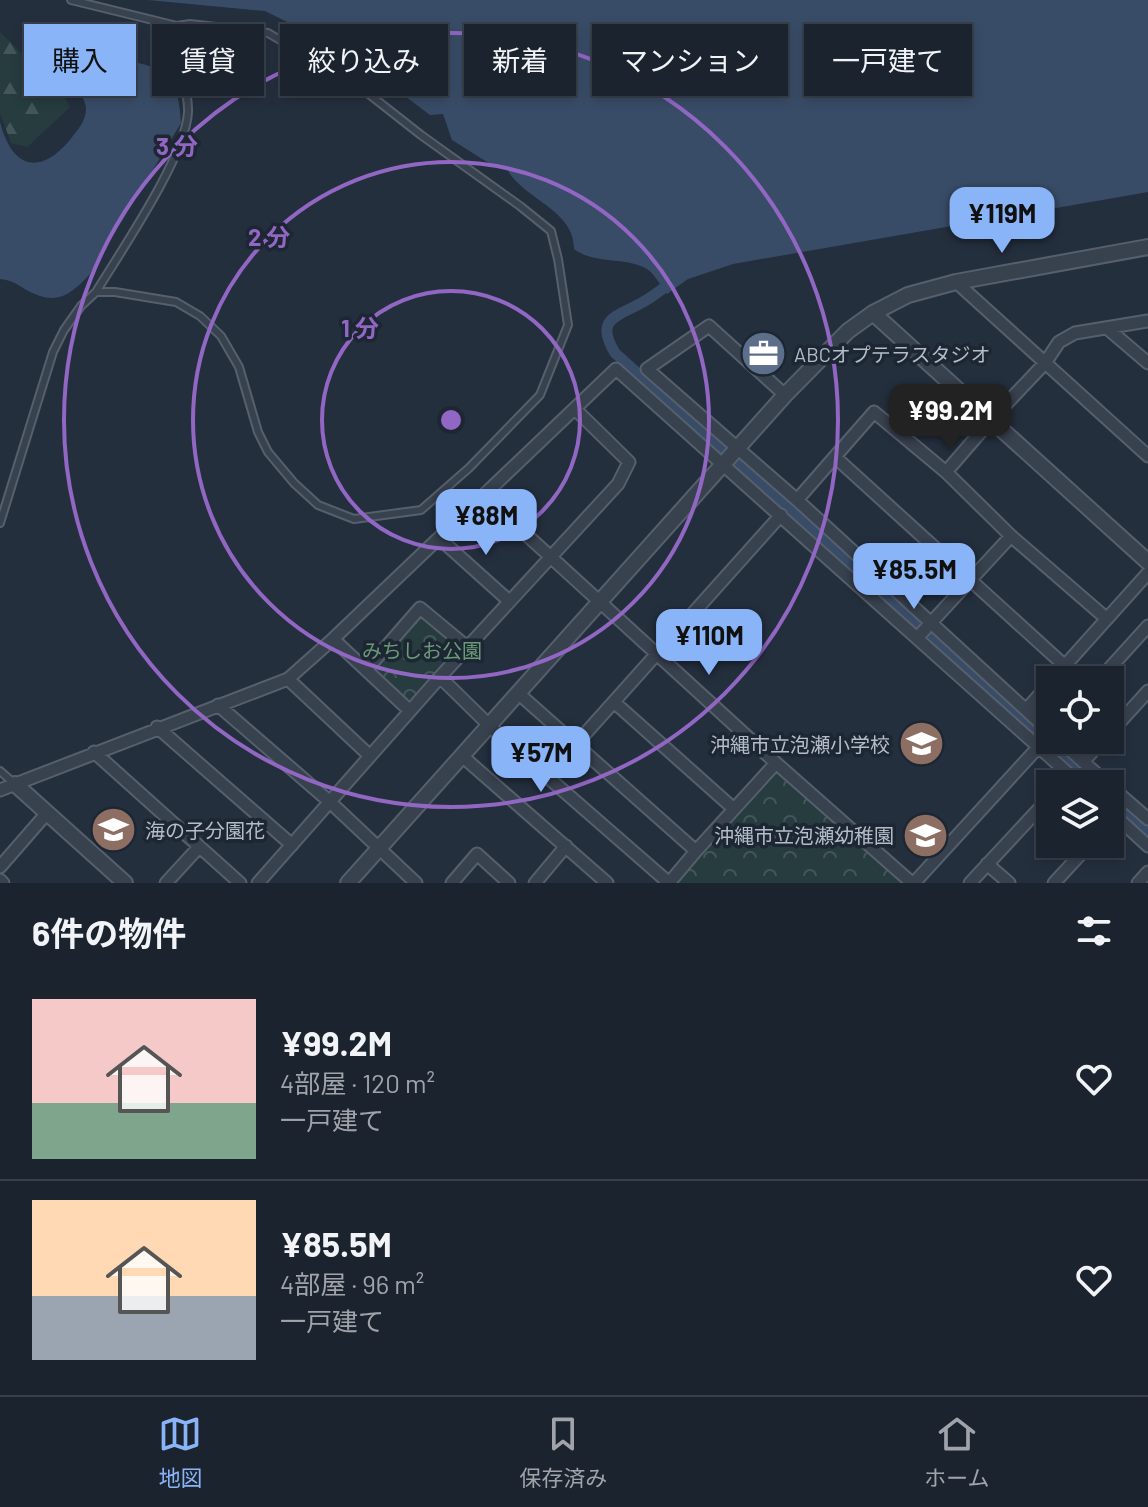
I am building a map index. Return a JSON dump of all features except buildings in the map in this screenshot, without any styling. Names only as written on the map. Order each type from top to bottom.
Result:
[{"type":"street","points":[[348,883],[785,395],[848,331],[873,313],[908,295],[956,282],[1148,247]]},
{"type":"street","points":[[956,282],[1148,456]]},
{"type":"street","points":[[873,313],[1148,562]]},
{"type":"street","points":[[946,472],[1045,363],[1059,342],[1075,333],[1148,321]]},
{"type":"street","points":[[785,395],[709,326],[647,369],[781,515],[1036,743]]},
{"type":"street","points":[[1107,328],[1148,363]]},
{"type":"street","points":[[0,790],[288,679],[616,369],[730,457],[797,500],[1036,720]]},
{"type":"street","points":[[258,883],[549,556],[618,484],[629,462],[575,409]]},
{"type":"street","points":[[797,500],[874,412],[946,472],[1011,536],[1107,619]]},
{"type":"street","points":[[835,457],[1065,666],[1148,573]]},
{"type":"street","points":[[484,496],[776,763],[913,883],[1036,749]]},
{"type":"street","points":[[576,744],[781,515]]},
{"type":"street","points":[[917,638],[1011,536]]},
{"type":"street","points":[[439,538],[509,601]]},
{"type":"street","points":[[366,670],[420,608],[467,647]]},
{"type":"street","points":[[1112,666],[1148,626]]},
{"type":"street","points":[[333,639],[410,711]]},
{"type":"street","points":[[440,677],[489,726],[669,883],[776,763]]},
{"type":"street","points":[[288,679],[370,756]]},
{"type":"street","points":[[1124,718],[1148,691]]},
{"type":"street","points":[[518,693],[696,851]]},
{"type":"street","points":[[1026,710],[1036,698]]},
{"type":"street","points":[[614,702],[734,809]]},
{"type":"street","points":[[218,705],[330,802],[416,883]]},
{"type":"street","points":[[157,727],[292,845]]},
{"type":"street","points":[[94,752],[240,883]]},
{"type":"street","points":[[1046,754],[1059,770]]},
{"type":"street","points":[[1074,754],[1092,770]]},
{"type":"street","points":[[1083,762],[1090,754]]},
{"type":"street","points":[[462,756],[607,883]]},
{"type":"street","points":[[15,784],[125,883]]},
{"type":"street","points":[[1124,798],[1148,819]]},
{"type":"street","points":[[970,883],[1036,812]]},
{"type":"street","points":[[0,867],[47,813]]},
{"type":"street","points":[[1124,827],[1148,846]]},
{"type":"street","points":[[535,883],[566,846]]},
{"type":"street","points":[[166,883],[199,847]]},
{"type":"street","points":[[452,883],[477,854],[509,883]]},
{"type":"street","points":[[1054,883],[1077,858]]},
{"type":"street","points":[[987,864],[1009,883]]},
{"type":"street","points":[[1138,883],[1148,872]]},
{"type":"lane","points":[[71,0],[169,24]]},
{"type":"lane","points":[[96,292],[176,302],[200,316],[221,336],[239,367],[258,432],[268,452],[318,505],[354,519],[421,510],[469,468],[540,395],[568,325],[551,231],[356,84],[264,33]]},
{"type":"lane","points":[[0,523],[53,352],[81,306],[96,292],[184,141],[189,110],[186,96]]},
{"type":"lane","points":[[1,486],[12,486]]},
{"type":"lane","points":[[0,771],[15,784]]},
{"type":"green space","points":[[0,32],[24,55],[24,96],[64,96],[70,107],[27,147],[11,143],[0,113]]},
{"type":"green space","name":"みちしお公園","points":[[417,614],[424,615],[458,644],[457,653],[415,699],[406,699],[375,672],[374,665]]},
{"type":"green space","points":[[775,768],[903,883],[673,883]]},
{"type":"water","points":[[148,0],[1148,0],[1148,192],[733,264],[688,279],[667,294],[647,269],[591,257],[574,249],[567,225],[558,215],[508,171],[495,167],[452,140],[443,114],[430,115],[405,96],[448,96],[448,24],[291,24],[265,11]]},
{"type":"water","points":[[136,63],[152,67],[152,96],[177,96],[181,123],[90,274],[72,291],[52,298],[0,279],[0,122],[5,137],[18,157],[36,163],[46,160],[69,141],[80,126],[86,109],[82,96],[136,96]]},
{"type":"waterway","points":[[665,287],[611,320],[607,332],[615,353],[1079,770]]},
{"type":"waterway","points":[[1124,811],[1148,832]]},
{"type":"place","name":"ABCオプテラスタジオ","points":[[763,354]]},
{"type":"place","name":"沖縄市立泡瀬小学校","points":[[921,744]]},
{"type":"place","name":"海の子分園花","points":[[114,830]]},
{"type":"place","name":"沖縄市立泡瀬幼稚園","points":[[925,835]]}]
